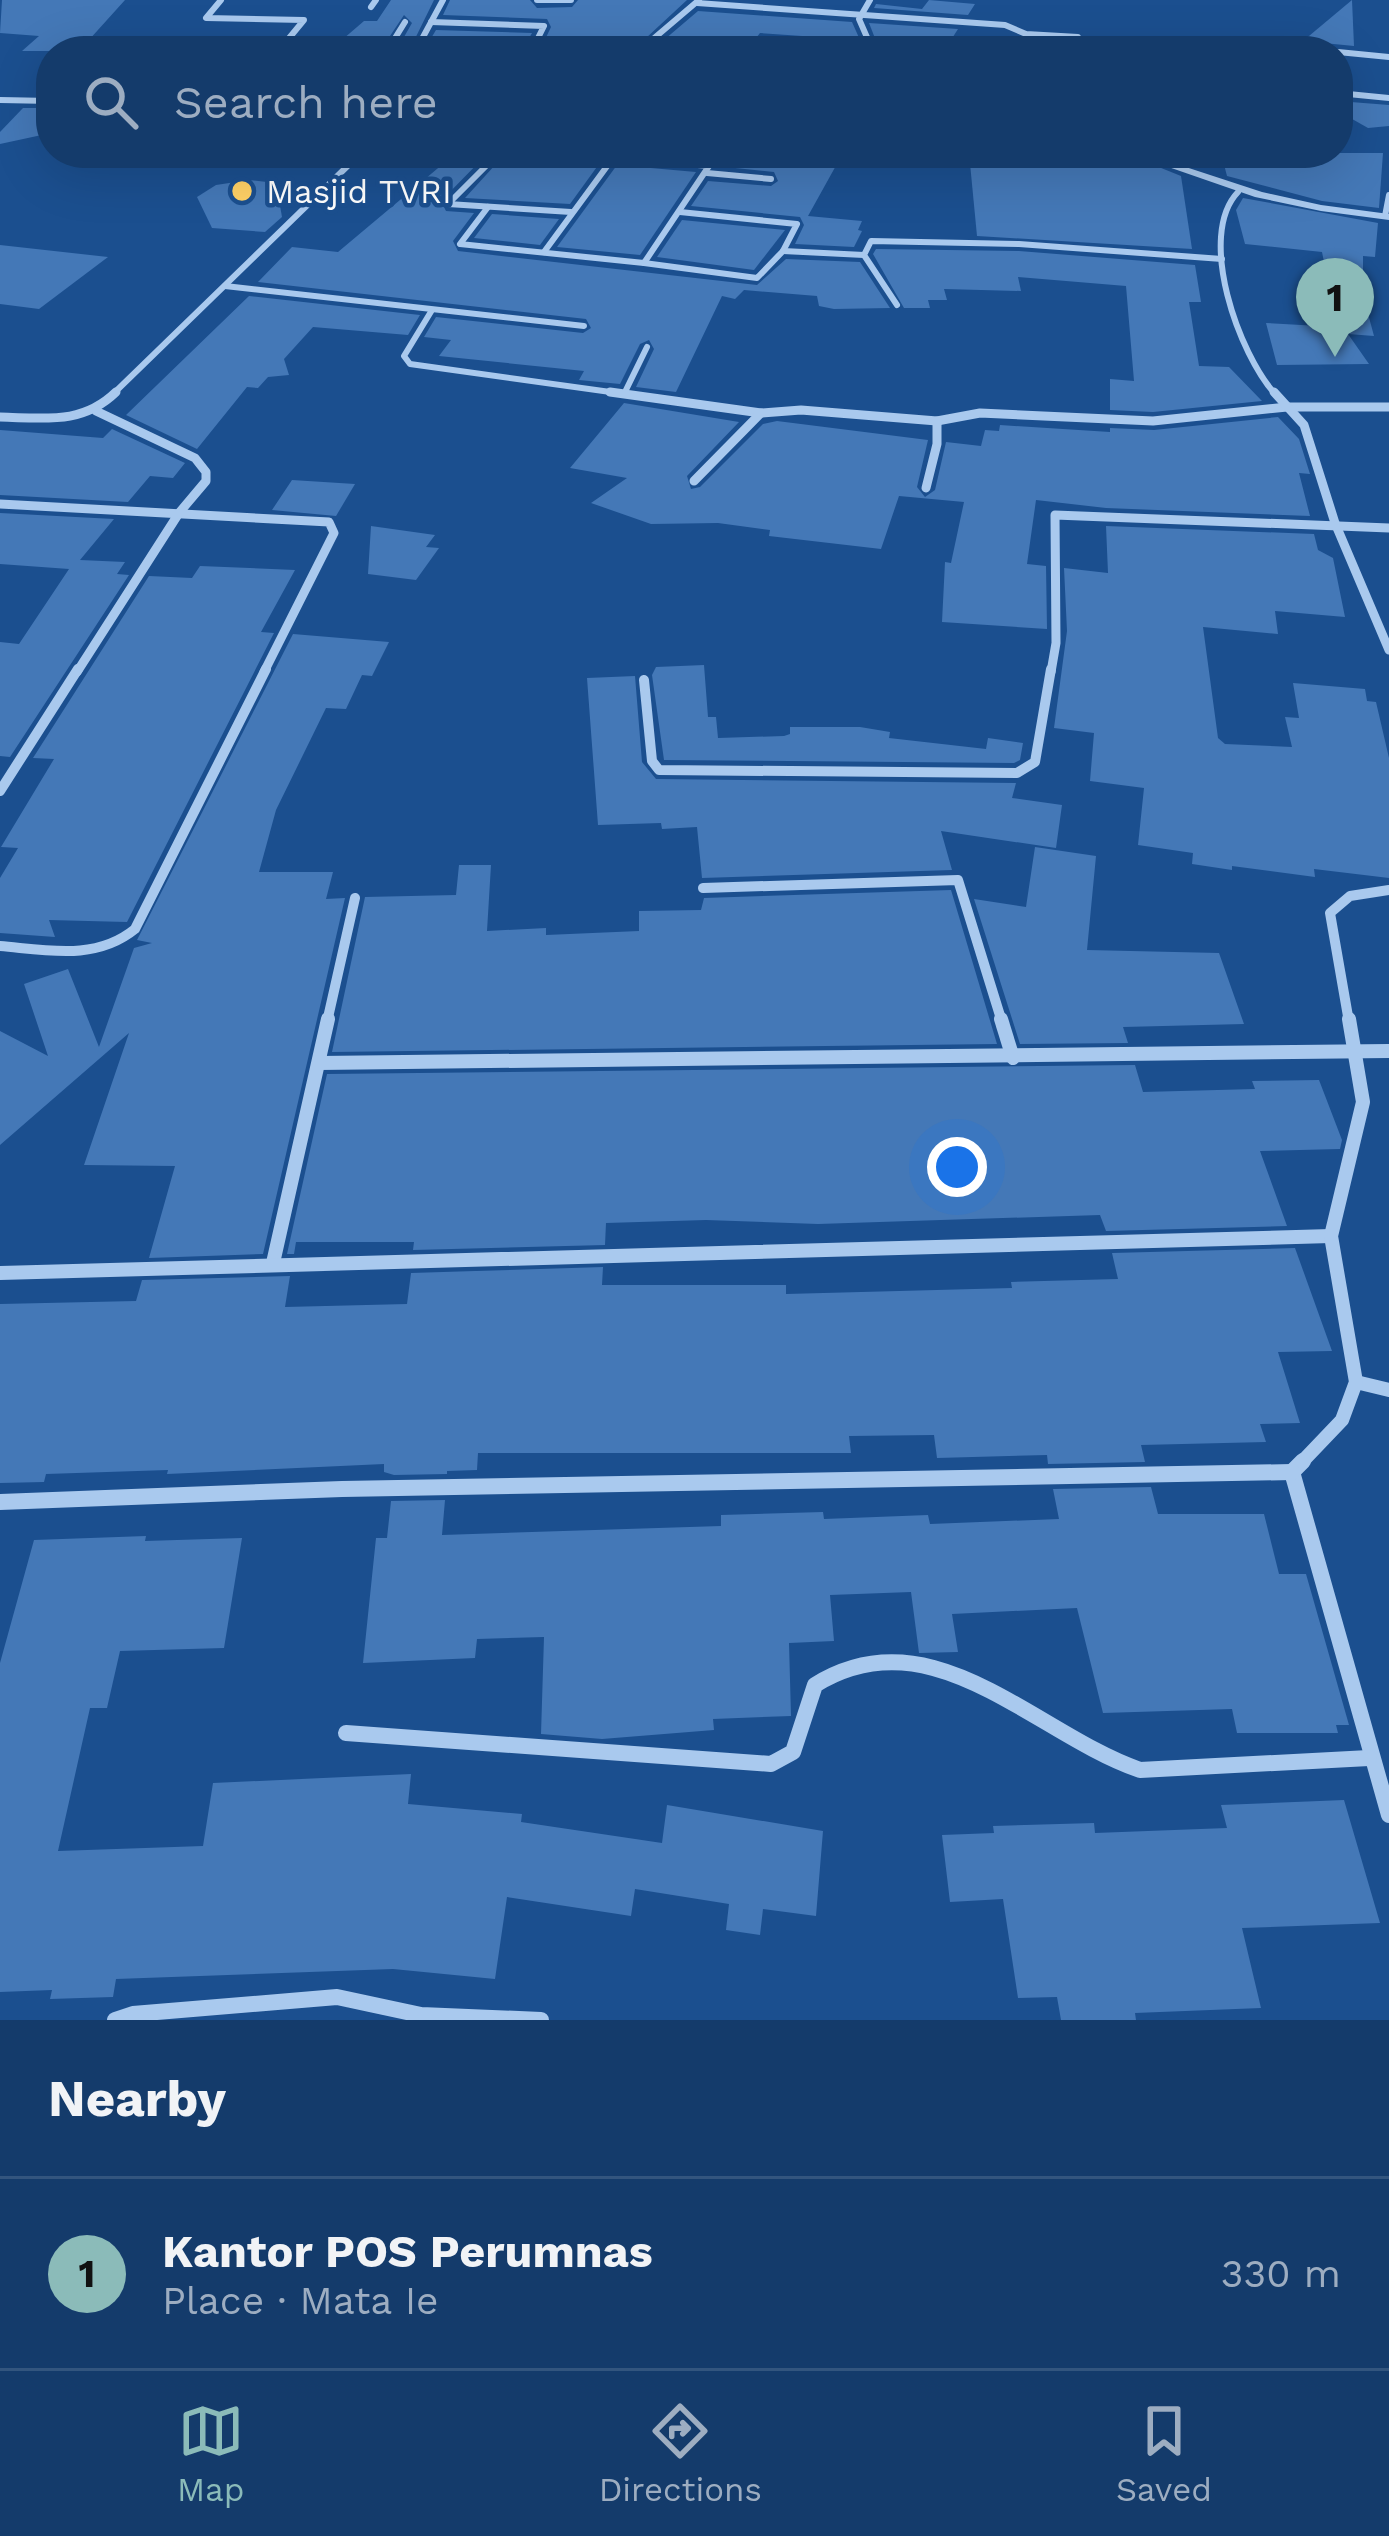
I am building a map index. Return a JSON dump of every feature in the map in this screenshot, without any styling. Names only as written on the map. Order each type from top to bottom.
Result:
[{"type":"street","points":[[221,0],[206,18],[304,20],[292,36]]},
{"type":"street","points":[[423,36],[443,0]]},
{"type":"street","points":[[537,0],[571,0]]},
{"type":"street","points":[[866,36],[859,20],[870,0]]},
{"type":"street","points":[[657,36],[698,1],[1005,25],[1031,35],[1052,36]]},
{"type":"street","points":[[396,36],[405,22]]},
{"type":"street","points":[[431,22],[544,26],[539,36]]},
{"type":"street","points":[[1353,53],[1389,57]]},
{"type":"street","points":[[1353,94],[1389,98]]},
{"type":"street","points":[[0,100],[36,100]]},
{"type":"street","points":[[0,417],[66,419],[95,411],[346,168]]},
{"type":"street","points":[[483,168],[448,202],[571,212]]},
{"type":"street","points":[[544,252],[605,168]]},
{"type":"street","points":[[644,263],[707,168]]},
{"type":"street","points":[[1173,168],[1238,192],[1299,207],[1387,216],[1389,195]]},
{"type":"street","points":[[707,173],[771,178]]},
{"type":"street","points":[[1238,192],[1223,208],[1222,259],[1239,337],[1258,375],[1312,442],[1335,524],[1389,650]]},
{"type":"street","points":[[449,259],[488,207]]},
{"type":"street","points":[[460,244],[757,278],[783,250],[797,223],[680,212]]},
{"type":"street","points":[[864,255],[868,242],[880,240],[1019,244],[1222,259]]},
{"type":"street","points":[[783,250],[864,255]]},
{"type":"street","points":[[864,255],[897,305]]},
{"type":"street","points":[[225,286],[584,326]]},
{"type":"street","points":[[432,310],[404,356],[410,364],[761,413],[801,410],[937,421],[980,413],[1153,421],[1287,406],[1389,407]]},
{"type":"street","points":[[624,394],[647,347]]},
{"type":"street","points":[[0,791],[179,514],[206,481],[201,465],[169,443],[95,411]]},
{"type":"street","points":[[694,481],[761,413]]},
{"type":"street","points":[[926,488],[937,444],[937,421]]},
{"type":"street","points":[[0,504],[322,520],[333,526],[334,533],[135,929],[118,944],[90,951],[0,946]]},
{"type":"street","points":[[644,680],[652,761],[664,771],[1017,773],[1035,762],[1050,689],[1056,644],[1055,515],[1389,528]]},
{"type":"street","points":[[703,888],[958,880],[1013,1058]]},
{"type":"street","points":[[0,1502],[342,1489],[1292,1472],[1342,1420],[1356,1382],[1331,1236],[1363,1102],[1330,913],[1350,896],[1389,890]]},
{"type":"street","points":[[273,1263],[355,898]]},
{"type":"street","points":[[319,1063],[1389,1051]]},
{"type":"street","points":[[0,1273],[1331,1236]]},
{"type":"street","points":[[1356,1382],[1389,1390]]},
{"type":"street","points":[[1292,1472],[1389,1816]]},
{"type":"street","points":[[346,1733],[771,1764],[793,1752],[815,1685],[853,1664],[946,1667],[1111,1760],[1140,1770],[1369,1758]]},
{"type":"street","points":[[126,2018],[337,1997],[420,2018],[541,2020]]},
{"type":"building","points":[[2,0],[125,0],[93,36],[0,33]]},
{"type":"building","points":[[391,0],[434,0],[416,36],[405,36],[412,23],[404,15],[390,36],[346,36],[364,21],[377,21]]},
{"type":"building","points":[[450,0],[530,0],[537,8],[572,7],[578,0],[687,0],[648,36],[547,36],[551,27],[547,19],[443,15]]},
{"type":"building","points":[[929,0],[975,4],[968,15],[874,8],[876,4],[922,9]]},
{"type":"building","points":[[1352,0],[1354,46],[1353,36],[1309,36]]},
{"type":"building","points":[[698,11],[852,22],[858,36],[760,33],[669,36]]},
{"type":"building","points":[[869,23],[958,29],[954,36],[874,36]]},
{"type":"building","points":[[436,30],[532,33],[530,36],[432,36]]},
{"type":"building","points":[[1353,102],[1389,105],[1389,126],[1368,128],[1353,120]]},
{"type":"building","points":[[23,108],[36,108],[36,136],[0,144],[0,132]]},
{"type":"building","points":[[1353,153],[1383,153],[1379,208],[1322,201],[1227,176],[1225,168],[1353,168]]},
{"type":"building","points":[[438,168],[473,168],[441,201],[446,211],[474,213],[453,241],[458,251],[757,285],[786,259],[860,262],[890,308],[834,309],[819,306],[817,296],[744,290],[735,299],[722,296],[676,392],[636,387],[654,349],[649,340],[640,344],[620,384],[579,380],[584,371],[439,356],[451,340],[424,337],[436,317],[583,333],[591,328],[586,319],[258,282],[292,247],[338,252]]},
{"type":"building","points":[[492,168],[596,168],[570,204],[465,198]]},
{"type":"building","points":[[615,168],[696,172],[640,255],[557,247]]},
{"type":"building","points":[[735,168],[835,168],[808,216],[862,221],[854,247],[795,244],[804,225],[800,217],[691,206],[708,181],[771,186],[778,181],[774,172]]},
{"type":"building","points":[[970,168],[1161,168],[1181,176],[1192,249],[977,236]]},
{"type":"building","points":[[249,180],[276,183],[282,217],[265,232],[212,228],[197,197],[216,185]]},
{"type":"building","points":[[1243,198],[1378,223],[1375,257],[1363,256],[1363,295],[1374,336],[1348,334],[1369,364],[1277,365],[1266,323],[1337,327],[1322,252],[1245,244],[1236,210]]},
{"type":"building","points":[[492,214],[559,219],[540,245],[474,238]]},
{"type":"building","points":[[682,220],[785,230],[754,270],[657,257]]},
{"type":"building","points":[[0,245],[108,257],[39,309],[0,304]]},
{"type":"building","points":[[876,249],[1019,251],[1195,265],[1201,302],[1189,302],[1199,366],[1229,367],[1262,401],[1153,412],[1110,410],[1110,379],[1134,381],[1126,286],[1018,277],[1021,291],[944,289],[947,300],[928,300],[930,308],[904,308],[873,254]]},
{"type":"building","points":[[249,296],[420,315],[408,335],[313,327],[284,359],[289,375],[268,377],[258,388],[247,387],[197,449],[126,415]]},
{"type":"building","points":[[624,403],[739,422],[687,476],[691,489],[700,487],[763,424],[777,421],[928,440],[917,487],[925,497],[935,490],[946,442],[981,446],[985,430],[999,431],[1000,425],[1110,432],[1110,428],[1154,430],[1278,417],[1299,439],[1310,474],[1299,473],[1310,516],[1106,508],[1036,500],[1027,564],[1046,566],[1047,629],[942,622],[945,562],[951,563],[964,502],[899,496],[881,549],[769,536],[770,530],[718,523],[651,524],[591,503],[627,478],[570,468]]},
{"type":"building","points":[[112,429],[185,463],[173,478],[150,476],[128,502],[0,495],[0,430],[103,438]]},
{"type":"building","points":[[292,480],[355,484],[336,516],[272,510]]},
{"type":"building","points":[[0,513],[114,519],[80,560],[125,562],[117,574],[129,575],[10,757],[0,756],[0,642],[19,644],[69,569],[0,564]]},
{"type":"building","points":[[371,526],[435,535],[426,547],[439,548],[416,580],[368,574]]},
{"type":"building","points":[[1106,526],[1314,534],[1318,550],[1333,558],[1345,617],[1275,611],[1278,634],[1203,627],[1218,738],[1225,744],[1292,747],[1285,717],[1299,718],[1293,683],[1365,689],[1367,701],[1376,702],[1389,758],[1389,878],[1314,869],[1315,877],[1232,866],[1232,870],[1192,864],[1193,853],[1138,845],[1144,788],[1090,781],[1094,733],[1054,728],[1067,631],[1064,568],[1108,573]]},
{"type":"building","points":[[200,566],[295,570],[261,632],[274,633],[127,922],[49,920],[55,937],[0,933],[0,878],[18,848],[1,847],[54,759],[33,758],[149,576],[192,578]]},
{"type":"building","points":[[293,634],[389,642],[372,676],[362,675],[346,709],[326,708],[276,810],[259,872],[333,872],[326,899],[345,898],[263,1254],[149,1258],[175,1166],[84,1165],[129,1033],[0,1145],[0,1031],[48,1056],[24,984],[68,969],[99,1047],[134,948],[152,943],[137,940]]},
{"type":"building","points":[[704,665],[708,717],[716,717],[718,738],[784,736],[790,734],[790,727],[860,727],[890,732],[889,738],[986,749],[988,738],[1023,743],[1020,760],[664,760],[652,675],[656,667]]},
{"type":"building","points":[[635,676],[642,762],[656,779],[1016,783],[1012,798],[1062,805],[1056,848],[941,831],[952,870],[702,878],[697,827],[598,825],[587,678]]},
{"type":"building","points":[[1035,847],[1096,856],[1087,950],[1219,953],[1244,1024],[1123,1027],[1128,1043],[1020,1044],[974,899],[1026,907]]},
{"type":"building","points":[[459,865],[491,865],[487,931],[546,928],[546,935],[639,931],[639,911],[701,910],[704,898],[951,890],[997,1044],[332,1052],[365,897],[456,895]]},
{"type":"building","points":[[1135,1065],[1143,1092],[1255,1089],[1252,1081],[1319,1080],[1342,1140],[1340,1149],[1260,1151],[1287,1226],[1106,1231],[1100,1215],[818,1224],[706,1220],[606,1223],[605,1245],[413,1250],[414,1242],[296,1242],[294,1254],[287,1254],[327,1074]]},
{"type":"building","points":[[1295,1248],[1332,1351],[1278,1352],[1300,1423],[1260,1424],[1266,1442],[1141,1445],[1145,1462],[1048,1464],[1047,1455],[937,1458],[934,1435],[849,1436],[851,1453],[478,1453],[477,1470],[447,1474],[394,1475],[384,1472],[384,1464],[46,1474],[44,1482],[0,1483],[0,1304],[136,1301],[142,1280],[290,1276],[285,1307],[407,1304],[411,1273],[603,1267],[602,1285],[786,1285],[786,1294],[1012,1288],[1011,1282],[1118,1279],[1112,1253]]},
{"type":"building","points":[[1151,1487],[1158,1514],[1264,1514],[1279,1574],[1306,1574],[1349,1725],[1336,1725],[1338,1733],[1237,1733],[1232,1709],[1103,1713],[1077,1608],[952,1614],[958,1652],[919,1653],[911,1592],[830,1595],[834,1641],[789,1643],[791,1716],[713,1719],[714,1730],[602,1739],[541,1734],[544,1637],[477,1639],[475,1658],[363,1663],[376,1538],[387,1538],[391,1501],[445,1500],[442,1535],[721,1526],[721,1515],[823,1512],[824,1519],[928,1515],[930,1524],[1059,1519],[1053,1489]]},
{"type":"building","points":[[146,1536],[145,1541],[242,1538],[224,1648],[120,1651],[107,1708],[90,1708],[58,1851],[203,1846],[213,1783],[411,1774],[408,1804],[522,1814],[521,1822],[662,1843],[667,1805],[823,1831],[816,1916],[763,1909],[760,1935],[726,1930],[729,1904],[635,1889],[631,1916],[507,1897],[495,1979],[393,1969],[116,1979],[113,1997],[50,1999],[52,1990],[0,1992],[0,1663],[34,1540]]},
{"type":"building","points":[[1344,1800],[1380,1923],[1242,1928],[1261,2008],[1135,2013],[1136,2020],[1061,2020],[1057,1997],[1018,1998],[1003,1899],[950,1902],[942,1835],[994,1833],[993,1826],[1094,1823],[1095,1833],[1227,1828],[1221,1805]]},
{"type":"place","name":"Masjid TVRI","points":[[242,191]]},
{"type":"place","name":"Kantor POS Perumnas","points":[[1335,357]]}]
